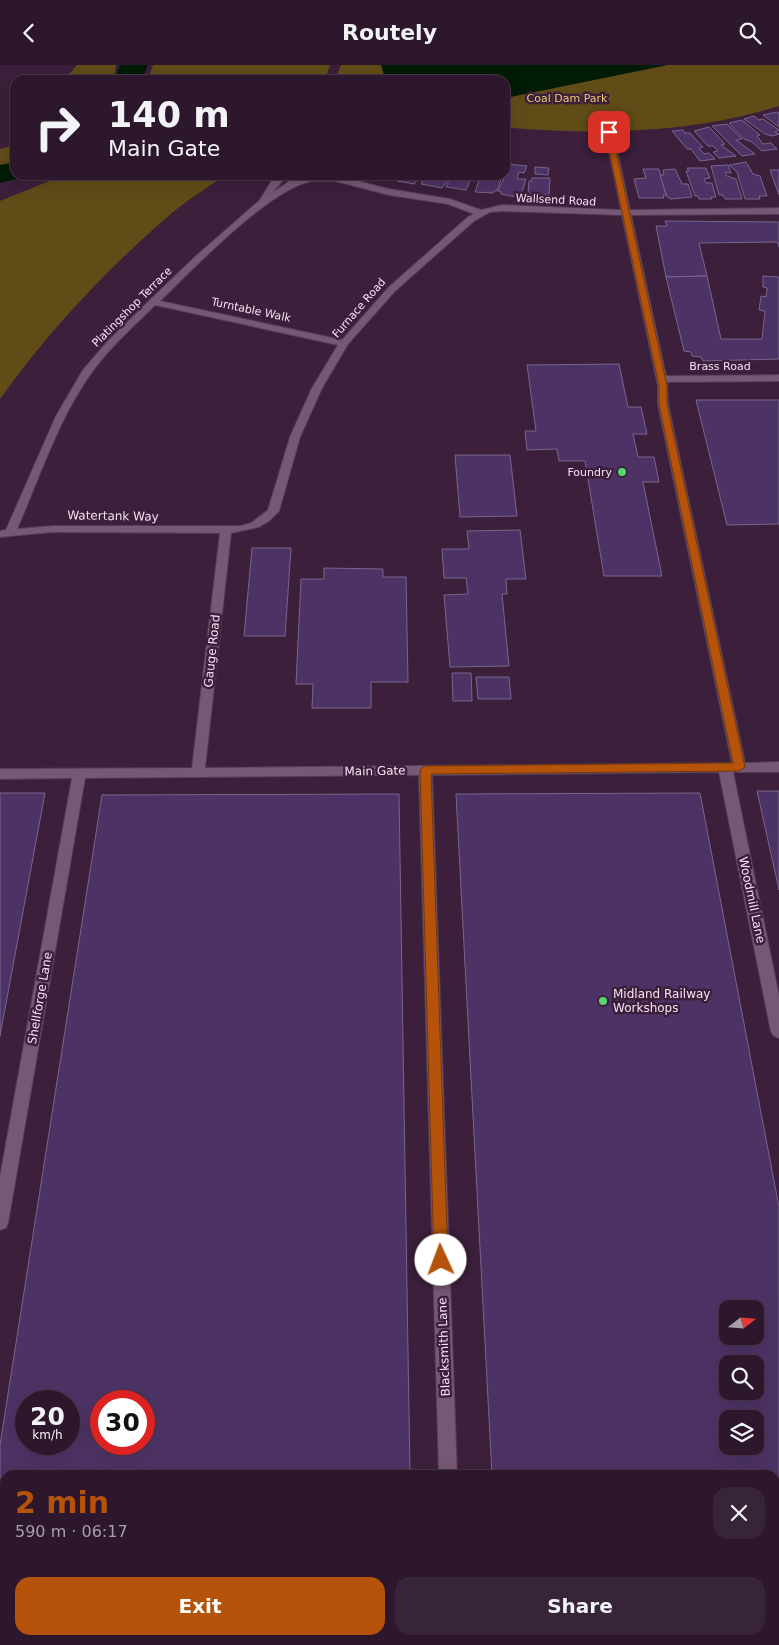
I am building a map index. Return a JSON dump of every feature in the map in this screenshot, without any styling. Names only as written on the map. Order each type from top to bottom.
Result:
[{"type":"street","points":[[609,132],[661,379],[663,404],[732,767]]},
{"type":"street","points":[[262,202],[277,180]]},
{"type":"street","points":[[262,202],[296,181],[301,180]]},
{"type":"street","points":[[344,180],[389,192],[450,202],[480,213]]},
{"type":"street","name":"Platingshop Terrace","points":[[5,533],[61,416],[87,372],[110,344],[152,302],[262,202]]},
{"type":"street","name":"Wallsend Road","points":[[480,213],[502,208],[565,212],[779,211]]},
{"type":"street","name":"Furnace Road","points":[[226,530],[255,525],[273,511],[295,437],[317,388],[344,343],[392,289],[480,213]]},
{"type":"street","name":"Turntable Walk","points":[[152,302],[344,343]]},
{"type":"street","name":"Brass Road","points":[[661,379],[779,378]]},
{"type":"street","name":"Watertank Way","points":[[5,533],[53,529],[226,530]]},
{"type":"street","name":"Gauge Road","points":[[198,773],[226,530]]},
{"type":"street","name":"Woodmill Lane","points":[[732,767],[779,1032]]},
{"type":"street","name":"Main Gate","points":[[0,774],[779,767]]},
{"type":"street","name":"Blacksmith Lane","points":[[425,770],[448,1470]]},
{"type":"street","name":"Shellforge Lane","points":[[0,1223],[79,774]]},
{"type":"green space","points":[[77,65],[116,65],[115,75],[68,75]]},
{"type":"green space","points":[[153,65],[330,65],[327,75],[150,75]]},
{"type":"green space","name":"Coal Dam Park","points":[[341,65],[779,65],[779,106],[714,122],[647,130],[580,131],[513,128],[510,128],[510,75],[337,75]]},
{"type":"green space","points":[[10,146],[10,165],[0,168],[0,149]]},
{"type":"green space","points":[[52,180],[219,180],[173,212],[103,277],[59,324],[0,399],[0,201]]},
{"type":"shaded area","points":[[381,65],[668,65],[510,97],[510,75],[384,75]]},
{"type":"building","points":[[779,113],[779,127],[763,115]]},
{"type":"building","points":[[754,116],[759,120],[763,119],[779,130],[775,132],[779,134],[772,136],[765,134],[744,119]]},
{"type":"building","points":[[742,120],[760,135],[757,136],[763,144],[771,143],[777,149],[762,151],[752,142],[744,139],[729,123]]},
{"type":"building","points":[[727,124],[742,139],[736,140],[755,154],[742,156],[712,126]]},
{"type":"building","points":[[709,127],[725,144],[721,145],[736,156],[719,158],[713,152],[718,151],[713,146],[708,146],[694,131]]},
{"type":"building","points":[[683,130],[685,133],[690,133],[703,147],[699,148],[704,154],[709,153],[715,159],[700,161],[691,149],[687,149],[672,131]]},
{"type":"building","points":[[746,162],[753,174],[760,176],[767,196],[759,196],[760,199],[745,199],[737,172],[729,165]]},
{"type":"building","points":[[510,164],[527,166],[524,173],[519,172],[517,179],[526,179],[521,195],[516,197],[501,194],[498,191],[503,180],[510,180]]},
{"type":"building","points":[[728,165],[731,173],[725,172],[727,176],[736,179],[742,199],[725,199],[723,195],[719,195],[711,166]]},
{"type":"building","points":[[535,167],[549,168],[548,175],[535,174]]},
{"type":"building","points":[[687,168],[706,168],[710,178],[704,179],[706,183],[712,183],[716,197],[711,197],[712,199],[699,199],[698,196],[695,196],[686,171],[689,171]]},
{"type":"building","points":[[643,169],[659,169],[666,195],[663,195],[664,198],[639,198],[634,179],[646,178]]},
{"type":"building","points":[[675,169],[682,184],[688,184],[692,197],[670,199],[667,197],[660,175],[664,175],[663,170]]},
{"type":"building","points":[[770,170],[779,170],[779,195]]},
{"type":"building","points":[[532,178],[550,178],[549,195],[528,194],[529,181],[532,181]]},
{"type":"building","points":[[398,180],[418,180],[414,184]]},
{"type":"building","points":[[423,180],[448,180],[442,188],[421,184]]},
{"type":"building","points":[[449,180],[471,180],[466,190],[446,187]]},
{"type":"building","points":[[479,180],[501,180],[497,191],[493,193],[475,192]]},
{"type":"building","points":[[665,221],[779,222],[779,247],[777,242],[699,243],[707,276],[666,277],[656,226],[667,226]]},
{"type":"building","points":[[707,276],[721,339],[762,339],[765,311],[759,310],[761,296],[766,297],[767,288],[763,287],[763,276],[779,277],[779,359],[703,361],[701,357],[692,356],[691,352],[684,351],[666,277]]},
{"type":"building","name":"Foundry","points":[[619,364],[628,407],[641,407],[647,434],[633,434],[638,457],[654,457],[659,482],[643,482],[662,576],[604,576],[585,461],[559,461],[557,449],[527,450],[525,431],[536,431],[527,365]]},
{"type":"building","points":[[696,400],[779,400],[779,524],[727,525]]},
{"type":"building","points":[[455,455],[510,455],[517,516],[460,517]]},
{"type":"building","points":[[520,530],[526,579],[506,579],[507,594],[502,594],[509,666],[450,667],[444,595],[468,594],[466,578],[444,578],[442,549],[469,549],[467,531]]},
{"type":"building","points":[[252,548],[291,548],[285,636],[244,636]]},
{"type":"building","points":[[324,568],[383,569],[383,577],[406,577],[408,682],[371,682],[371,708],[312,708],[313,684],[296,684],[301,579],[324,579]]},
{"type":"building","points":[[452,673],[471,673],[472,701],[453,701]]},
{"type":"building","points":[[476,677],[509,677],[511,699],[478,699]]},
{"type":"building","points":[[757,791],[779,791],[779,890]]},
{"type":"building","points":[[0,793],[45,793],[0,1036]]},
{"type":"building","name":"Midland Railway Workshops","points":[[700,793],[779,1207],[779,1470],[492,1470],[456,794]]},
{"type":"building","points":[[399,794],[410,1470],[0,1470],[0,1445],[102,795]]},
{"type":"waterway","points":[[130,75],[134,65]]},
{"type":"waterway","points":[[0,174],[10,172]]},
{"type":"place","name":"Foundry","points":[[622,472]]},
{"type":"place","name":"Midland Railway Workshops","points":[[603,1001]]},
{"type":"route","points":[[441,1260],[425,770],[739,767],[663,404],[663,386],[609,132]]}]
